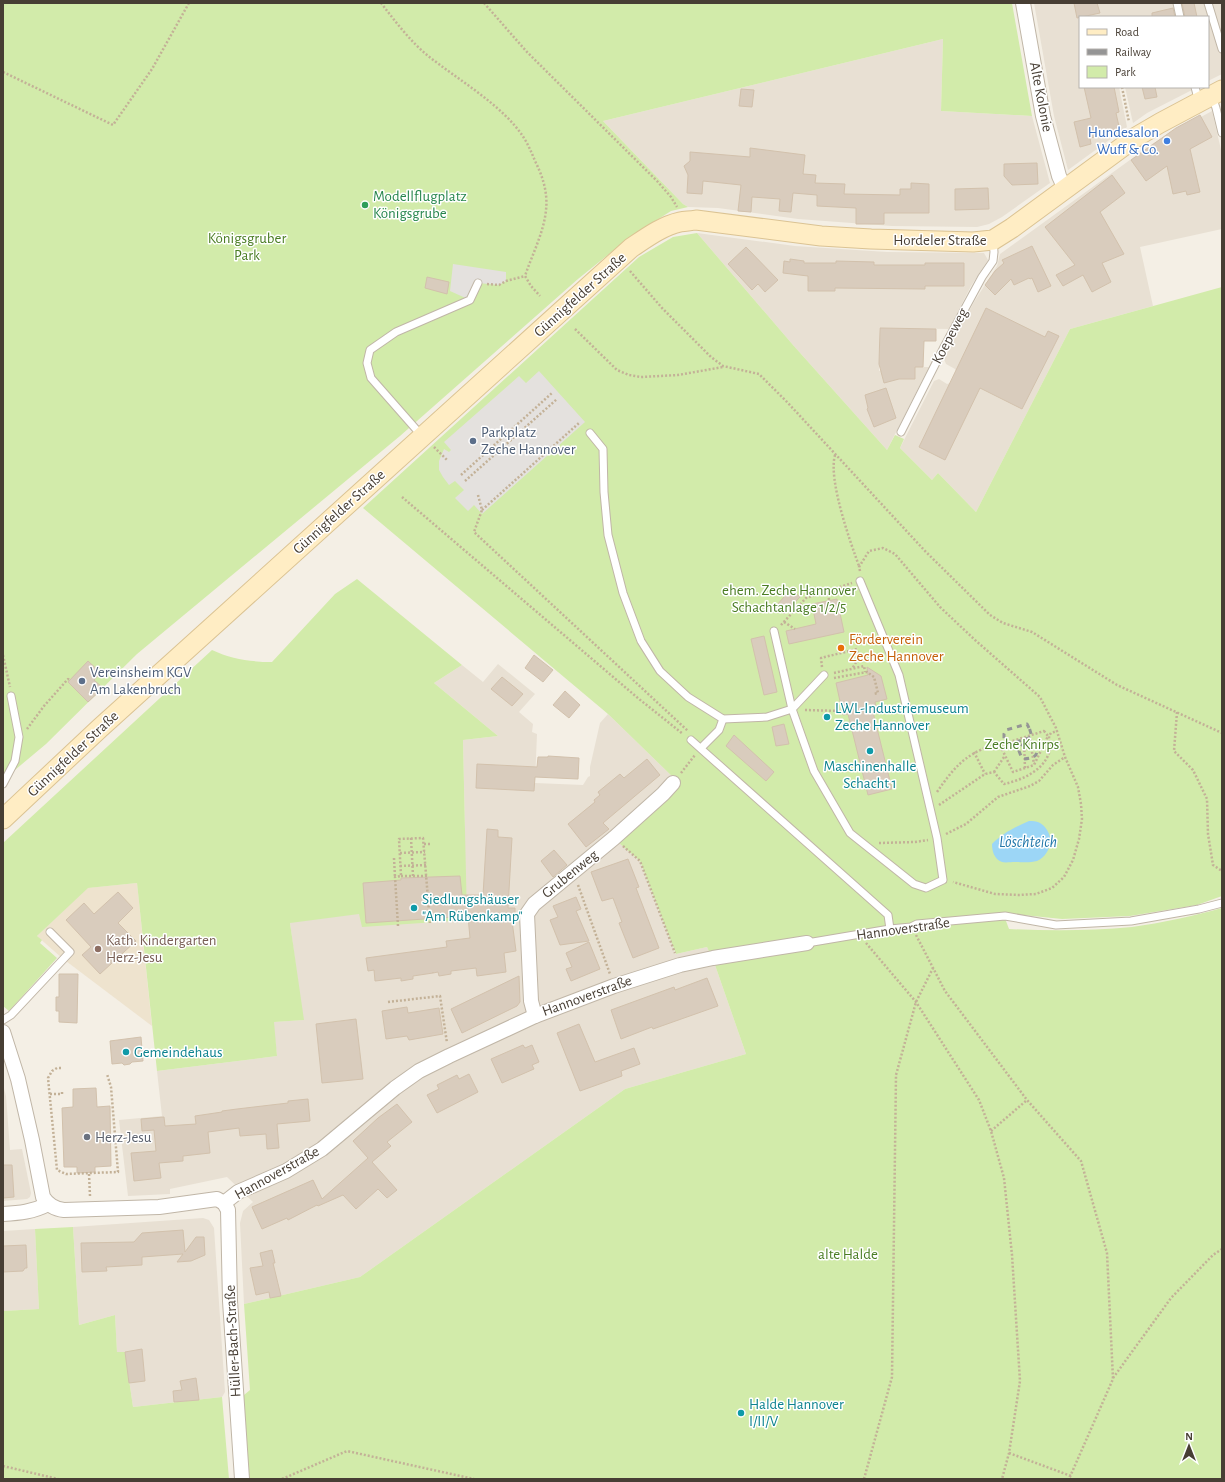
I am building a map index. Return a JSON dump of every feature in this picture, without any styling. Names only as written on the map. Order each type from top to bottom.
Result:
[{"type":"street","name":"Alte Kolonie","points":[[1023,3],[1043,116],[1059,176],[1065,189]]},
{"type":"street","name":"Hordeler Straße","points":[[687,221],[696,220],[822,236],[973,242],[993,240],[1012,228],[1136,137],[1207,94]]},
{"type":"street","name":"Günnigfelder Straße","points":[[3,819],[106,723],[631,248],[659,230],[687,221]]},
{"type":"street","name":"Grubenweg","points":[[535,1016],[531,1001],[527,914],[534,904],[614,838],[663,794],[673,783]]},
{"type":"street","name":"Hannoverstraße","points":[[48,1204],[56,1209],[64,1210],[159,1207],[217,1199],[224,1203],[238,1192],[286,1171],[322,1149],[395,1088],[419,1071],[535,1016],[614,986],[680,965],[713,958],[807,943]]},
{"type":"street","points":[[3,1032],[18,1079],[43,1197],[48,1204],[25,1213],[3,1214]]},
{"type":"street","name":"Hüller-Bach-Straße","points":[[224,1203],[228,1210],[230,1309],[242,1479]]},
{"type":"lane","points":[[1177,3],[1180,16]]},
{"type":"lane","points":[[1208,3],[1222,49]]},
{"type":"lane","points":[[1207,94],[1222,133]]},
{"type":"lane","name":"Koepeweg","points":[[900,432],[950,335],[982,277],[993,261],[993,240]]},
{"type":"lane","points":[[422,436],[371,378],[367,363],[370,350],[396,332],[470,300],[478,282]]},
{"type":"lane","points":[[590,433],[603,449],[604,492],[608,535],[623,594],[642,641],[660,671],[688,697],[723,718],[767,717],[792,709],[824,675]]},
{"type":"lane","points":[[774,631],[792,709],[814,771],[850,833],[914,884],[926,888],[943,880],[937,838],[899,676],[860,581]]},
{"type":"lane","points":[[3,784],[15,761],[19,737],[11,696]]},
{"type":"lane","points":[[699,751],[719,730],[723,718]]},
{"type":"lane","points":[[691,740],[699,751],[888,915],[890,929]]},
{"type":"lane","name":"Hannoverstraße","points":[[807,943],[890,929],[911,928],[916,924],[1004,916],[1056,925],[1131,921],[1199,909],[1222,903]]},
{"type":"lane","points":[[3,1020],[11,1015],[70,952],[50,932]]},
{"type":"path","points":[[3,72],[113,125],[152,69],[189,3]]},
{"type":"path","points":[[381,3],[406,34],[426,54],[480,95],[514,125],[524,138],[531,151],[543,182],[546,196],[546,209],[544,222],[525,276]]},
{"type":"path","points":[[484,3],[527,52],[657,181],[671,197]]},
{"type":"path","points":[[1122,88],[1130,125],[1136,137]]},
{"type":"path","points":[[620,259],[662,308],[711,356],[724,366]]},
{"type":"path","points":[[478,282],[499,285],[506,281],[525,276]]},
{"type":"path","points":[[525,276],[540,296]]},
{"type":"path","points":[[575,329],[617,370],[629,375],[642,377],[678,375],[724,366],[759,374],[788,403],[925,551],[990,615],[1003,623],[1032,632],[1117,685],[1222,733]]},
{"type":"path","points":[[461,476],[552,393]]},
{"type":"path","points":[[466,481],[557,399]]},
{"type":"path","points":[[522,420],[527,426]]},
{"type":"path","points":[[402,497],[639,699],[691,740],[694,737],[474,532],[482,510],[579,423]]},
{"type":"path","points":[[506,435],[511,440]]},
{"type":"path","points":[[835,455],[833,461],[833,476],[849,539],[859,567],[860,581]]},
{"type":"path","points":[[482,456],[487,461]]},
{"type":"path","points":[[478,496],[482,510]]},
{"type":"path","points":[[859,567],[869,551],[883,548],[895,554],[940,607],[1040,697],[1057,731],[1064,757],[1078,787],[1082,819],[1079,839],[1073,860],[1064,877],[1052,888],[1036,894],[995,894],[943,880]]},
{"type":"path","points":[[774,631],[806,598],[845,585]]},
{"type":"path","points":[[828,590],[829,600]]},
{"type":"path","points":[[784,622],[795,629]]},
{"type":"path","points":[[852,669],[858,659],[856,649],[822,658],[824,675],[852,669],[864,666],[865,672]]},
{"type":"path","points":[[3,655],[11,696]]},
{"type":"path","points":[[835,678],[850,677],[865,672],[874,677],[878,693],[873,694]]},
{"type":"path","points":[[19,737],[68,678],[70,680]]},
{"type":"path","points":[[792,709],[842,711]]},
{"type":"path","points":[[1177,712],[1174,751],[1193,770],[1207,799],[1208,834],[1213,865],[1222,870]]},
{"type":"path","points":[[1044,731],[1048,736],[1034,765],[1013,772],[1004,757],[1000,745],[1044,731]]},
{"type":"path","points":[[994,772],[1004,784],[1036,771],[1046,758],[1050,749],[1049,736],[1057,731]]},
{"type":"path","points":[[1030,740],[1034,765]]},
{"type":"path","points":[[1024,742],[1025,768]]},
{"type":"path","points":[[930,806],[951,771],[974,752],[990,746]]},
{"type":"path","points":[[673,783],[699,751]]},
{"type":"path","points":[[974,752],[985,774]]},
{"type":"path","points":[[930,806],[985,774],[994,772],[1004,757]]},
{"type":"path","points":[[857,839],[882,843],[915,842],[937,838],[966,824],[998,797],[1030,786],[1039,781],[1053,765],[1064,757]]},
{"type":"path","points":[[411,838],[413,876]]},
{"type":"path","points":[[401,876],[399,839],[423,838],[430,923]]},
{"type":"path","points":[[614,838],[640,861],[680,965]]},
{"type":"path","points":[[424,844],[431,844]]},
{"type":"path","points":[[400,853],[425,852]]},
{"type":"path","points":[[394,858],[398,926]]},
{"type":"path","points":[[395,869],[413,865],[426,865]]},
{"type":"path","points":[[573,872],[614,986]]},
{"type":"path","points":[[395,877],[427,876]]},
{"type":"path","points":[[911,928],[945,991],[1027,1100],[1081,1161],[1107,1252],[1113,1379]]},
{"type":"path","points":[[860,935],[916,1002],[979,1100],[991,1131],[1005,1186],[1012,1255],[1020,1381],[1009,1454],[1002,1479]]},
{"type":"path","points":[[864,1479],[892,1377],[896,1075],[916,1002],[933,968]]},
{"type":"path","points":[[388,1002],[440,996],[449,1056]]},
{"type":"path","points":[[61,1068],[57,1068],[52,1071],[48,1078],[57,1170],[66,1174],[118,1172],[111,1087],[107,1074]]},
{"type":"path","points":[[50,1094],[62,1094],[62,1092]]},
{"type":"path","points":[[991,1131],[1027,1100]]},
{"type":"path","points":[[89,1174],[90,1196]]},
{"type":"path","points":[[1009,1454],[1070,1478],[1113,1379],[1171,1298],[1213,1255],[1222,1249]]},
{"type":"path","points":[[282,1479],[347,1451],[474,1479]]},
{"type":"path","points":[[3,1466],[58,1479]]},
{"type":"shaded area","points":[[1034,3],[1173,3],[1176,16],[1079,16],[1079,88],[1119,88],[1127,127],[1068,170],[1054,116]]},
{"type":"shaded area","points":[[1181,3],[1222,3],[1222,74],[1209,80],[1209,16],[1184,16]]},
{"type":"shaded area","points":[[943,39],[941,111],[1032,116],[1050,183],[1002,217],[989,224],[977,227],[892,226],[798,219],[718,208],[688,207],[683,204],[603,121]]},
{"type":"shaded area","points":[[1125,88],[1192,88],[1192,90],[1147,113],[1133,123]]},
{"type":"shaded area","points":[[1212,111],[1222,154],[1222,229],[1140,247],[1153,306],[1070,329],[976,512],[938,473],[932,480],[900,448],[934,381],[939,379],[947,384],[953,382],[957,373],[955,369],[946,364],[944,359],[974,302],[997,266],[1000,254],[1152,144],[1200,115],[1201,117]]},
{"type":"shaded area","points":[[697,233],[795,246],[887,252],[984,253],[988,260],[971,286],[949,329],[879,328],[879,371],[896,367],[929,367],[887,450],[793,345]]},
{"type":"shaded area","points":[[453,264],[506,272],[506,281],[499,285],[478,283],[470,300],[450,291]]},
{"type":"shaded area","name":"Parkplatz Zeche Hannover","points":[[539,371],[585,422],[482,514],[474,505],[468,511],[455,498],[464,490],[455,481],[449,485],[439,470],[439,461],[444,449],[449,452],[451,450],[444,442],[519,376],[526,383]]},
{"type":"shaded area","points":[[498,664],[535,694],[519,712],[533,724],[532,732],[537,734],[535,783],[583,785],[590,776],[590,767],[600,723],[608,714],[680,784],[659,807],[620,843],[640,861],[676,954],[707,947],[715,965],[746,1054],[625,1089],[360,1277],[244,1304],[240,1223],[243,1211],[253,1202],[227,1177],[170,1189],[170,1194],[128,1196],[119,1120],[162,1116],[157,1071],[277,1056],[273,1022],[303,1020],[290,923],[465,828],[463,740],[498,736],[434,683],[462,665],[483,682]]},
{"type":"shaded area","name":"Kath. Kindergarten Herz-Jesu","points":[[137,883],[152,1026],[62,958],[37,936],[87,888]]},
{"type":"shaded area","points":[[3,1085],[6,1096],[10,1150],[22,1149],[31,1193],[30,1197],[27,1199],[3,1201]]},
{"type":"shaded area","points":[[203,1218],[209,1220],[214,1228],[225,1392],[222,1397],[133,1407],[125,1352],[117,1353],[115,1315],[79,1325],[73,1227]]},
{"type":"shaded area","points":[[35,1229],[39,1309],[3,1311],[3,1231]]},
{"type":"green space","name":"Königsgruber Park","points":[[3,3],[1012,3],[1032,116],[941,111],[943,39],[603,121],[683,204],[688,207],[671,211],[630,237],[578,279],[400,436],[137,654],[46,744],[3,780]]},
{"type":"green space","points":[[697,233],[793,345],[887,450],[895,435],[904,439],[900,448],[932,480],[938,473],[976,512],[1070,329],[1222,287],[1222,896],[1197,905],[1130,916],[1062,919],[1003,913],[1009,929],[1086,930],[1132,927],[1177,919],[1222,908],[1222,1479],[249,1479],[243,1403],[244,1395],[250,1390],[244,1304],[360,1277],[625,1089],[746,1054],[715,965],[707,947],[676,954],[640,861],[619,843],[659,807],[680,784],[608,714],[363,508],[639,257],[673,237]]},
{"type":"green space","points":[[357,579],[462,665],[434,683],[498,736],[463,740],[467,920],[362,927],[359,914],[290,923],[304,1020],[274,1022],[277,1056],[157,1071],[137,883],[88,888],[37,936],[42,940],[40,943],[57,958],[9,1011],[3,1006],[3,843],[212,650],[226,656],[241,659],[272,662],[335,594]]},
{"type":"green space","points":[[73,1227],[79,1325],[115,1315],[117,1352],[125,1352],[133,1407],[222,1397],[229,1479],[3,1479],[3,1311],[39,1309],[35,1229]]},
{"type":"water","name":"Löschteich","points":[[1029,821],[1041,824],[1045,827],[1049,834],[1050,843],[1045,855],[1037,861],[1031,862],[999,861],[995,857],[992,844],[1009,831]]},
{"type":"building","points":[[1074,3],[1097,3],[1100,13],[1079,16],[1077,18]]},
{"type":"building","points":[[1182,3],[1194,3],[1197,16],[1185,16]]},
{"type":"building","points":[[1173,8],[1175,16],[1152,16],[1152,13]]},
{"type":"building","points":[[1084,88],[1114,88],[1119,112],[1116,113],[1120,131],[1090,138],[1091,144],[1080,147],[1074,122],[1091,118]]},
{"type":"building","points":[[1142,88],[1155,88],[1157,97],[1145,99]]},
{"type":"building","points":[[741,89],[754,90],[752,107],[739,106]]},
{"type":"building","points":[[1200,115],[1212,137],[1190,149],[1200,192],[1187,195],[1186,191],[1173,194],[1167,166],[1146,181],[1131,160],[1176,128]]},
{"type":"building","points":[[750,148],[805,155],[803,174],[816,175],[815,183],[845,184],[844,194],[900,195],[900,189],[911,189],[911,183],[929,184],[929,213],[884,213],[884,224],[856,224],[856,208],[817,206],[817,195],[793,193],[791,212],[779,211],[780,199],[752,197],[751,212],[738,211],[741,185],[703,181],[702,194],[687,193],[688,175],[684,166],[690,161],[690,152],[750,157]]},
{"type":"building","points":[[1037,163],[1038,184],[1012,185],[1004,176],[1004,164]]},
{"type":"building","points":[[1112,175],[1125,193],[1100,212],[1124,254],[1102,263],[1111,282],[1092,292],[1083,275],[1063,286],[1056,275],[1075,265],[1045,227]]},
{"type":"building","points":[[988,188],[989,209],[955,210],[955,189]]},
{"type":"building","points":[[1032,246],[1051,286],[1038,292],[1032,278],[1014,285],[1011,279],[995,295],[985,285],[995,271],[1004,263],[1002,260]]},
{"type":"building","points":[[746,247],[778,280],[765,292],[758,284],[752,290],[728,264]]},
{"type":"building","points":[[790,259],[804,261],[804,263],[836,263],[836,261],[874,262],[874,265],[964,263],[964,286],[925,286],[925,289],[835,288],[835,291],[808,291],[808,276],[783,273],[784,261],[790,262]]},
{"type":"building","points":[[427,277],[449,282],[447,294],[425,288]]},
{"type":"building","points":[[986,308],[1045,337],[1048,331],[1059,336],[1022,409],[980,388],[945,460],[919,447]]},
{"type":"building","points":[[880,328],[936,329],[936,341],[924,341],[923,367],[915,367],[915,379],[899,379],[884,383],[879,364]]},
{"type":"building","points":[[886,388],[896,418],[874,427],[867,409],[865,395]]},
{"type":"building","points":[[791,589],[800,597],[784,614],[776,606]]},
{"type":"building","points":[[837,599],[844,632],[789,644],[786,631],[816,624],[812,604]]},
{"type":"building","points":[[764,636],[777,692],[764,695],[751,639]]},
{"type":"building","points":[[534,655],[553,670],[543,682],[525,668]]},
{"type":"building","name":"Vereinsheim KGV Am Lakenbruch","points":[[88,661],[101,673],[94,680],[103,688],[88,702],[68,682]]},
{"type":"building","points":[[867,667],[881,676],[887,699],[875,702],[876,707],[872,708],[892,789],[868,795],[848,714],[843,715],[836,683],[868,675]]},
{"type":"building","points":[[502,677],[523,694],[512,706],[491,689]]},
{"type":"building","points":[[565,691],[580,705],[569,718],[553,705]]},
{"type":"building","points":[[784,724],[789,744],[776,746],[772,727]]},
{"type":"building","points":[[734,735],[774,772],[766,781],[726,746]]},
{"type":"building","points":[[548,756],[579,758],[578,779],[535,777],[534,791],[476,788],[477,764],[537,767],[538,757]]},
{"type":"building","points":[[647,759],[660,775],[603,823],[609,829],[586,847],[568,824],[595,802],[594,800],[600,795],[598,792],[620,774],[624,778]]},
{"type":"building","points":[[487,829],[498,830],[498,837],[512,838],[508,908],[515,908],[515,921],[512,921],[516,951],[504,953],[506,972],[477,976],[476,968],[451,971],[451,974],[439,976],[438,972],[413,976],[413,979],[401,981],[401,978],[375,981],[374,970],[368,971],[366,958],[447,947],[446,941],[470,938],[468,916],[366,923],[363,883],[401,880],[401,878],[460,876],[462,895],[483,895]]},
{"type":"building","points":[[554,850],[567,865],[553,877],[541,861]]},
{"type":"building","points":[[628,859],[639,887],[636,888],[659,948],[633,958],[619,923],[622,922],[613,898],[602,901],[591,872]]},
{"type":"building","points":[[118,892],[133,908],[118,923],[136,941],[100,974],[82,955],[91,947],[66,920],[84,903],[94,914]]},
{"type":"building","points":[[576,897],[581,909],[576,911],[589,941],[560,945],[550,920],[558,917],[553,906]]},
{"type":"building","points":[[589,942],[600,969],[571,981],[566,969],[572,967],[566,953]]},
{"type":"building","points":[[59,974],[78,974],[77,1023],[59,1022],[59,1011],[56,1011],[56,997],[59,997]]},
{"type":"building","points":[[519,976],[520,1002],[517,1006],[462,1033],[451,1009]]},
{"type":"building","points":[[707,978],[718,1006],[653,1029],[652,1027],[621,1039],[611,1010],[674,987],[675,990]]},
{"type":"building","points":[[407,1007],[408,1013],[439,1008],[443,1034],[409,1040],[407,1036],[386,1039],[382,1011]]},
{"type":"building","points":[[356,1019],[363,1079],[322,1083],[316,1024]]},
{"type":"building","points":[[579,1024],[595,1062],[634,1048],[640,1064],[621,1071],[622,1076],[580,1091],[557,1033]]},
{"type":"building","name":"Gemeindehaus","points":[[141,1037],[143,1061],[132,1062],[124,1065],[122,1063],[112,1064],[110,1041]]},
{"type":"building","points":[[523,1045],[525,1048],[532,1045],[539,1062],[532,1065],[534,1069],[502,1083],[491,1059]]},
{"type":"building","points":[[469,1074],[478,1092],[437,1113],[427,1095],[439,1089],[437,1085],[457,1075],[459,1079]]},
{"type":"building","name":"Herz-Jesu","points":[[96,1088],[97,1107],[110,1106],[111,1166],[95,1167],[95,1172],[77,1173],[77,1167],[64,1167],[62,1108],[73,1107],[73,1089]]},
{"type":"building","points":[[308,1099],[310,1121],[277,1124],[279,1148],[267,1149],[266,1134],[240,1136],[239,1128],[208,1132],[210,1153],[183,1156],[183,1161],[159,1163],[161,1178],[134,1181],[131,1153],[156,1151],[154,1130],[142,1131],[141,1119],[164,1117],[165,1126],[196,1124],[195,1116]]},
{"type":"building","points":[[397,1104],[412,1122],[387,1142],[391,1146],[372,1162],[397,1190],[387,1198],[378,1189],[356,1209],[343,1195],[318,1206],[317,1205],[288,1220],[287,1218],[262,1229],[252,1207],[313,1180],[322,1199],[368,1158],[353,1141],[378,1118]]},
{"type":"building","points":[[3,1165],[12,1165],[14,1197],[3,1198]]},
{"type":"building","points":[[183,1230],[185,1252],[196,1237],[204,1237],[205,1255],[191,1261],[177,1262],[183,1254],[142,1257],[142,1265],[106,1267],[107,1271],[82,1272],[81,1243],[134,1242],[142,1233]]},
{"type":"building","points":[[26,1245],[27,1268],[23,1271],[3,1272],[3,1246]]},
{"type":"building","points":[[272,1250],[275,1263],[273,1263],[281,1296],[270,1298],[269,1292],[256,1295],[250,1268],[263,1266],[260,1253]]},
{"type":"building","points":[[142,1349],[145,1381],[129,1383],[125,1352]]},
{"type":"building","points":[[196,1378],[199,1400],[174,1402],[173,1391],[182,1390],[180,1381]]},
{"type":"railway","points":[[1029,727],[1032,737],[1010,744],[1004,739],[1006,730],[1027,724],[1029,728]]},
{"type":"railway","points":[[1024,742],[1019,751],[1021,756],[1024,759],[1032,758],[1036,755],[1037,750],[1035,743],[1030,740]]},
{"type":"place","name":"Hundesalon Wuff & Co.","points":[[1167,141]]},
{"type":"place","name":"Modellflugplatz Königsgrube","points":[[365,205]]},
{"type":"place","name":"Parkplatz Zeche Hannover","points":[[473,441]]},
{"type":"place","name":"Förderverein Zeche Hannover","points":[[841,648]]},
{"type":"place","name":"Vereinsheim KGV Am Lakenbruch","points":[[82,681]]},
{"type":"place","name":"LWL-Industriemuseum Zeche Hannover","points":[[827,717]]},
{"type":"place","name":"Maschinenhalle Schacht 1","points":[[870,751]]},
{"type":"place","name":"Siedlungshäuser \"Am Rübenkamp\"","points":[[414,908]]},
{"type":"place","name":"Kath. Kindergarten Herz-Jesu","points":[[98,949]]},
{"type":"place","name":"Gemeindehaus","points":[[126,1052]]},
{"type":"place","name":"Herz-Jesu","points":[[87,1137]]},
{"type":"place","name":"Halde Hannover I/II/V","points":[[741,1413]]},
{"type":"park label","name":"ehem. Zeche Hannover Schachtanlage 1/2/5","points":[[789,598]]},
{"type":"park label","name":"Zeche Knirps","points":[[1022,744]]},
{"type":"park label","name":"alte Halde","points":[[848,1254]]}]
